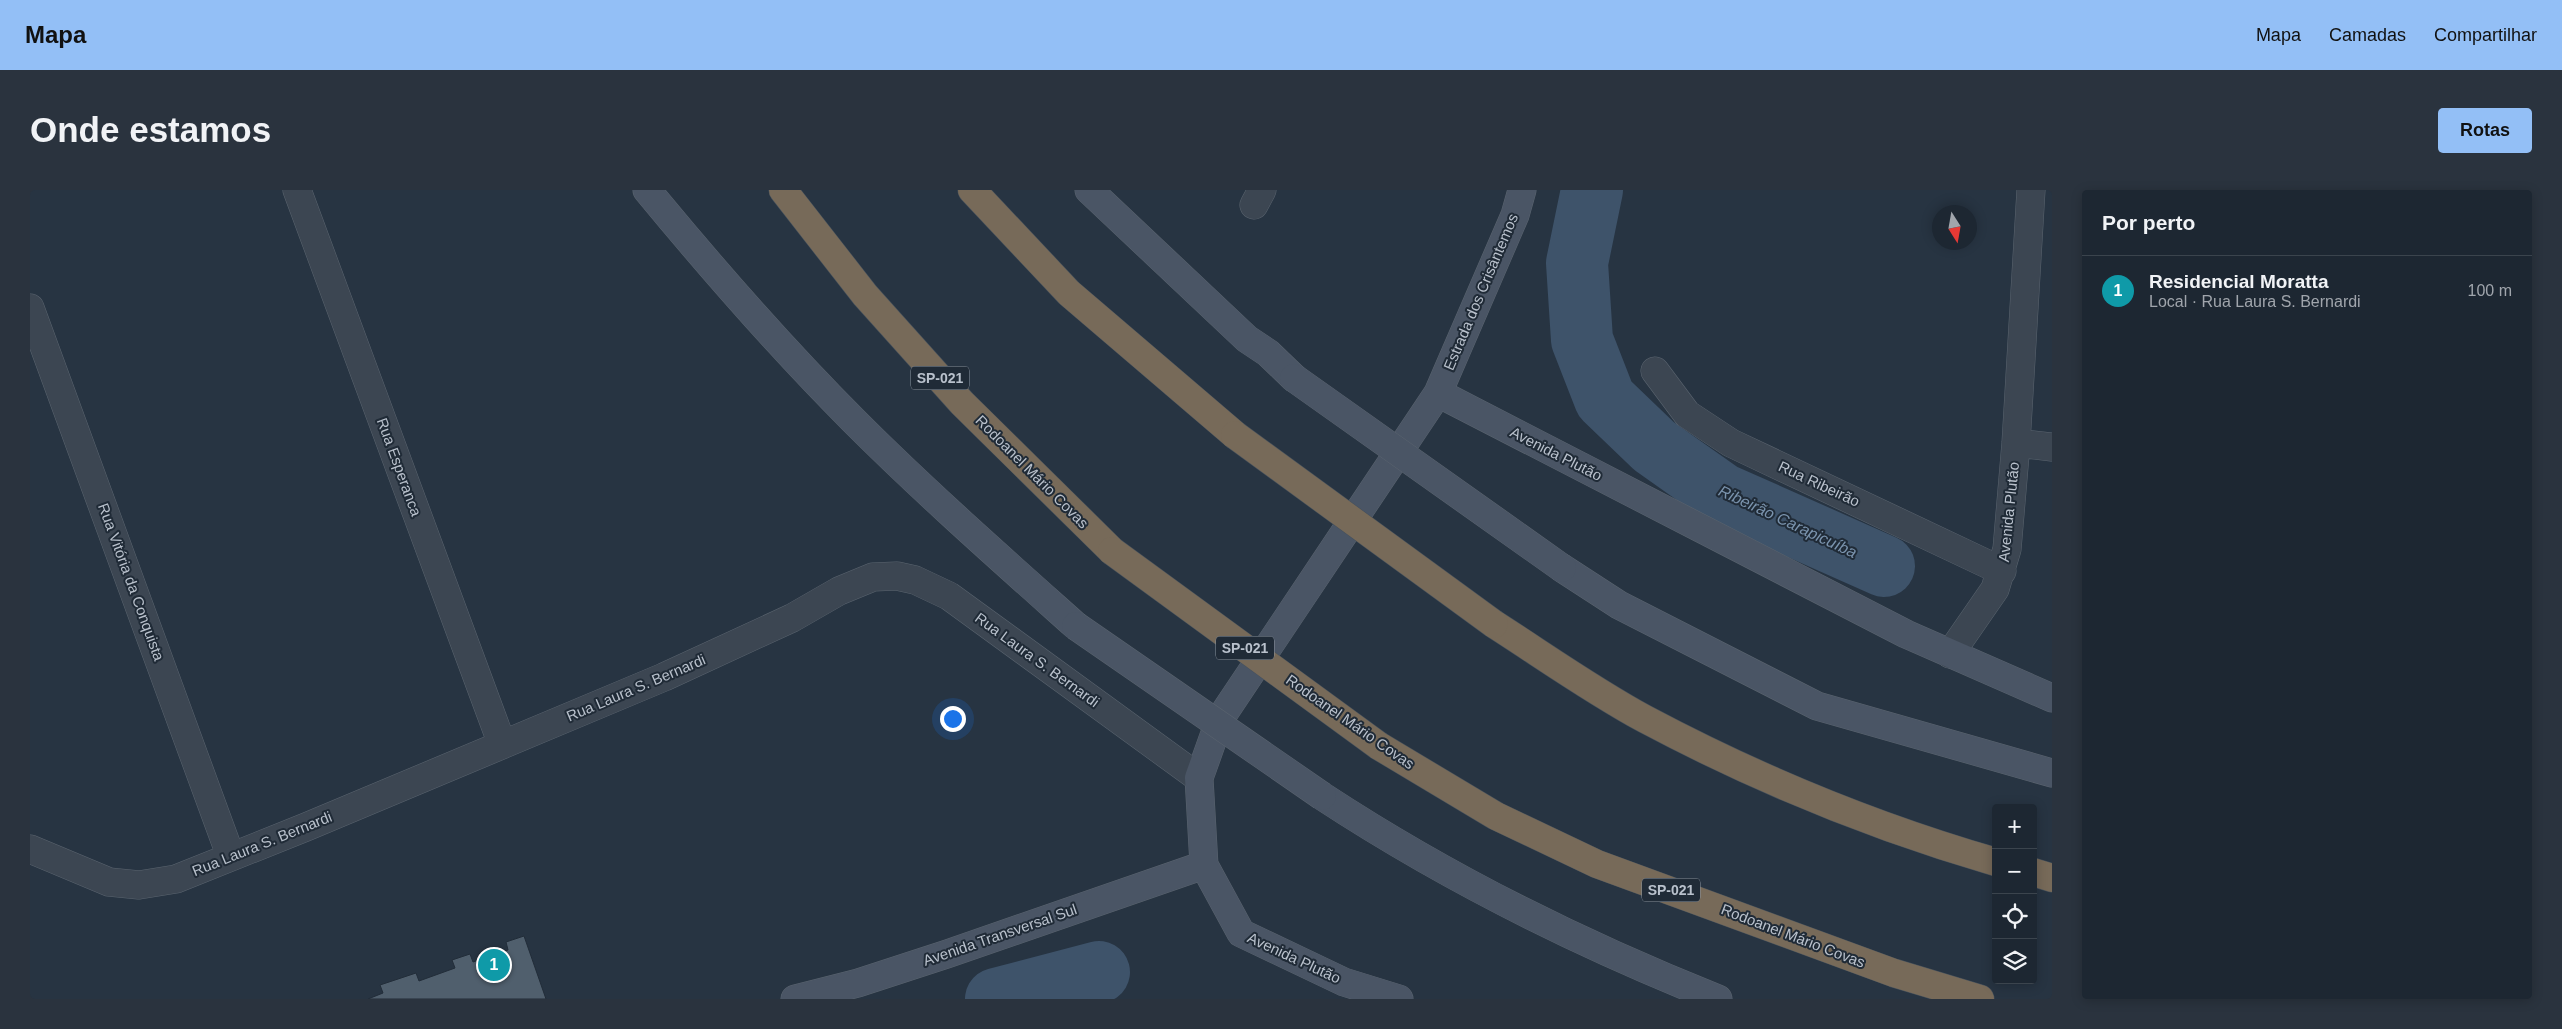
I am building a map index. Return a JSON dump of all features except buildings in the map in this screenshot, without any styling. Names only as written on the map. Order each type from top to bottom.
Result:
[{"type":"highway","name":"Rodoanel Mário Covas","points":[[783,190],[865,295],[962,403],[1112,551],[1379,746],[1496,816],[1597,864],[1894,974],[1980,999]]},
{"type":"highway","points":[[972,190],[1069,293],[1235,435],[1494,624],[1644,718],[1790,789],[1937,845],[1992,861]]},
{"type":"highway","points":[[2037,873],[2052,878]]},
{"type":"main road","points":[[648,190],[774,338],[853,420],[935,500],[1076,626],[1322,796],[1415,854],[1487,894],[1586,943],[1718,999]]},
{"type":"main road","points":[[1088,190],[1247,339],[1268,353],[1294,378],[1562,568],[1619,605],[1817,706],[2052,772]]},
{"type":"main road","name":"Estrada dos Crisântemos","points":[[1438,393],[1515,215],[1522,190]]},
{"type":"main road","name":"Avenida Plutão","points":[[1399,999],[1344,982],[1241,933],[1204,865],[1199,778],[1220,719],[1438,393],[1906,634],[1950,654]]},
{"type":"main road","points":[[1950,654],[2052,698]]},
{"type":"main road","name":"Avenida Transversal Sul","points":[[795,999],[858,983],[947,954],[1204,865]]},
{"type":"street","name":"Rua Esperanca","points":[[297,190],[502,744]]},
{"type":"street","name":"Avenida Plutão","points":[[1950,654],[1995,589],[2007,550],[2016,443],[2032,190]]},
{"type":"street","name":"Rua Vitória da Conquista","points":[[30,308],[231,857]]},
{"type":"street","name":"Rua Ribeirão","points":[[1655,372],[1687,414],[1731,442],[2002,571]]},
{"type":"street","points":[[2016,443],[2052,447]]},
{"type":"street","name":"Rua Laura S. Bernardi","points":[[30,849],[109,882],[138,884],[176,878],[231,857],[664,677],[792,618],[847,588],[873,577],[897,576],[916,580],[949,596],[1199,778]]},
{"type":"waterway","name":"Ribeirão Carapicuíba","points":[[1592,190],[1577,263],[1582,340],[1605,399],[1654,446],[1722,494],[1884,566]]},
{"type":"waterway","points":[[996,999],[1099,972]]},
{"type":"place","name":"Residencial Moratta","points":[[494,965]]}]
